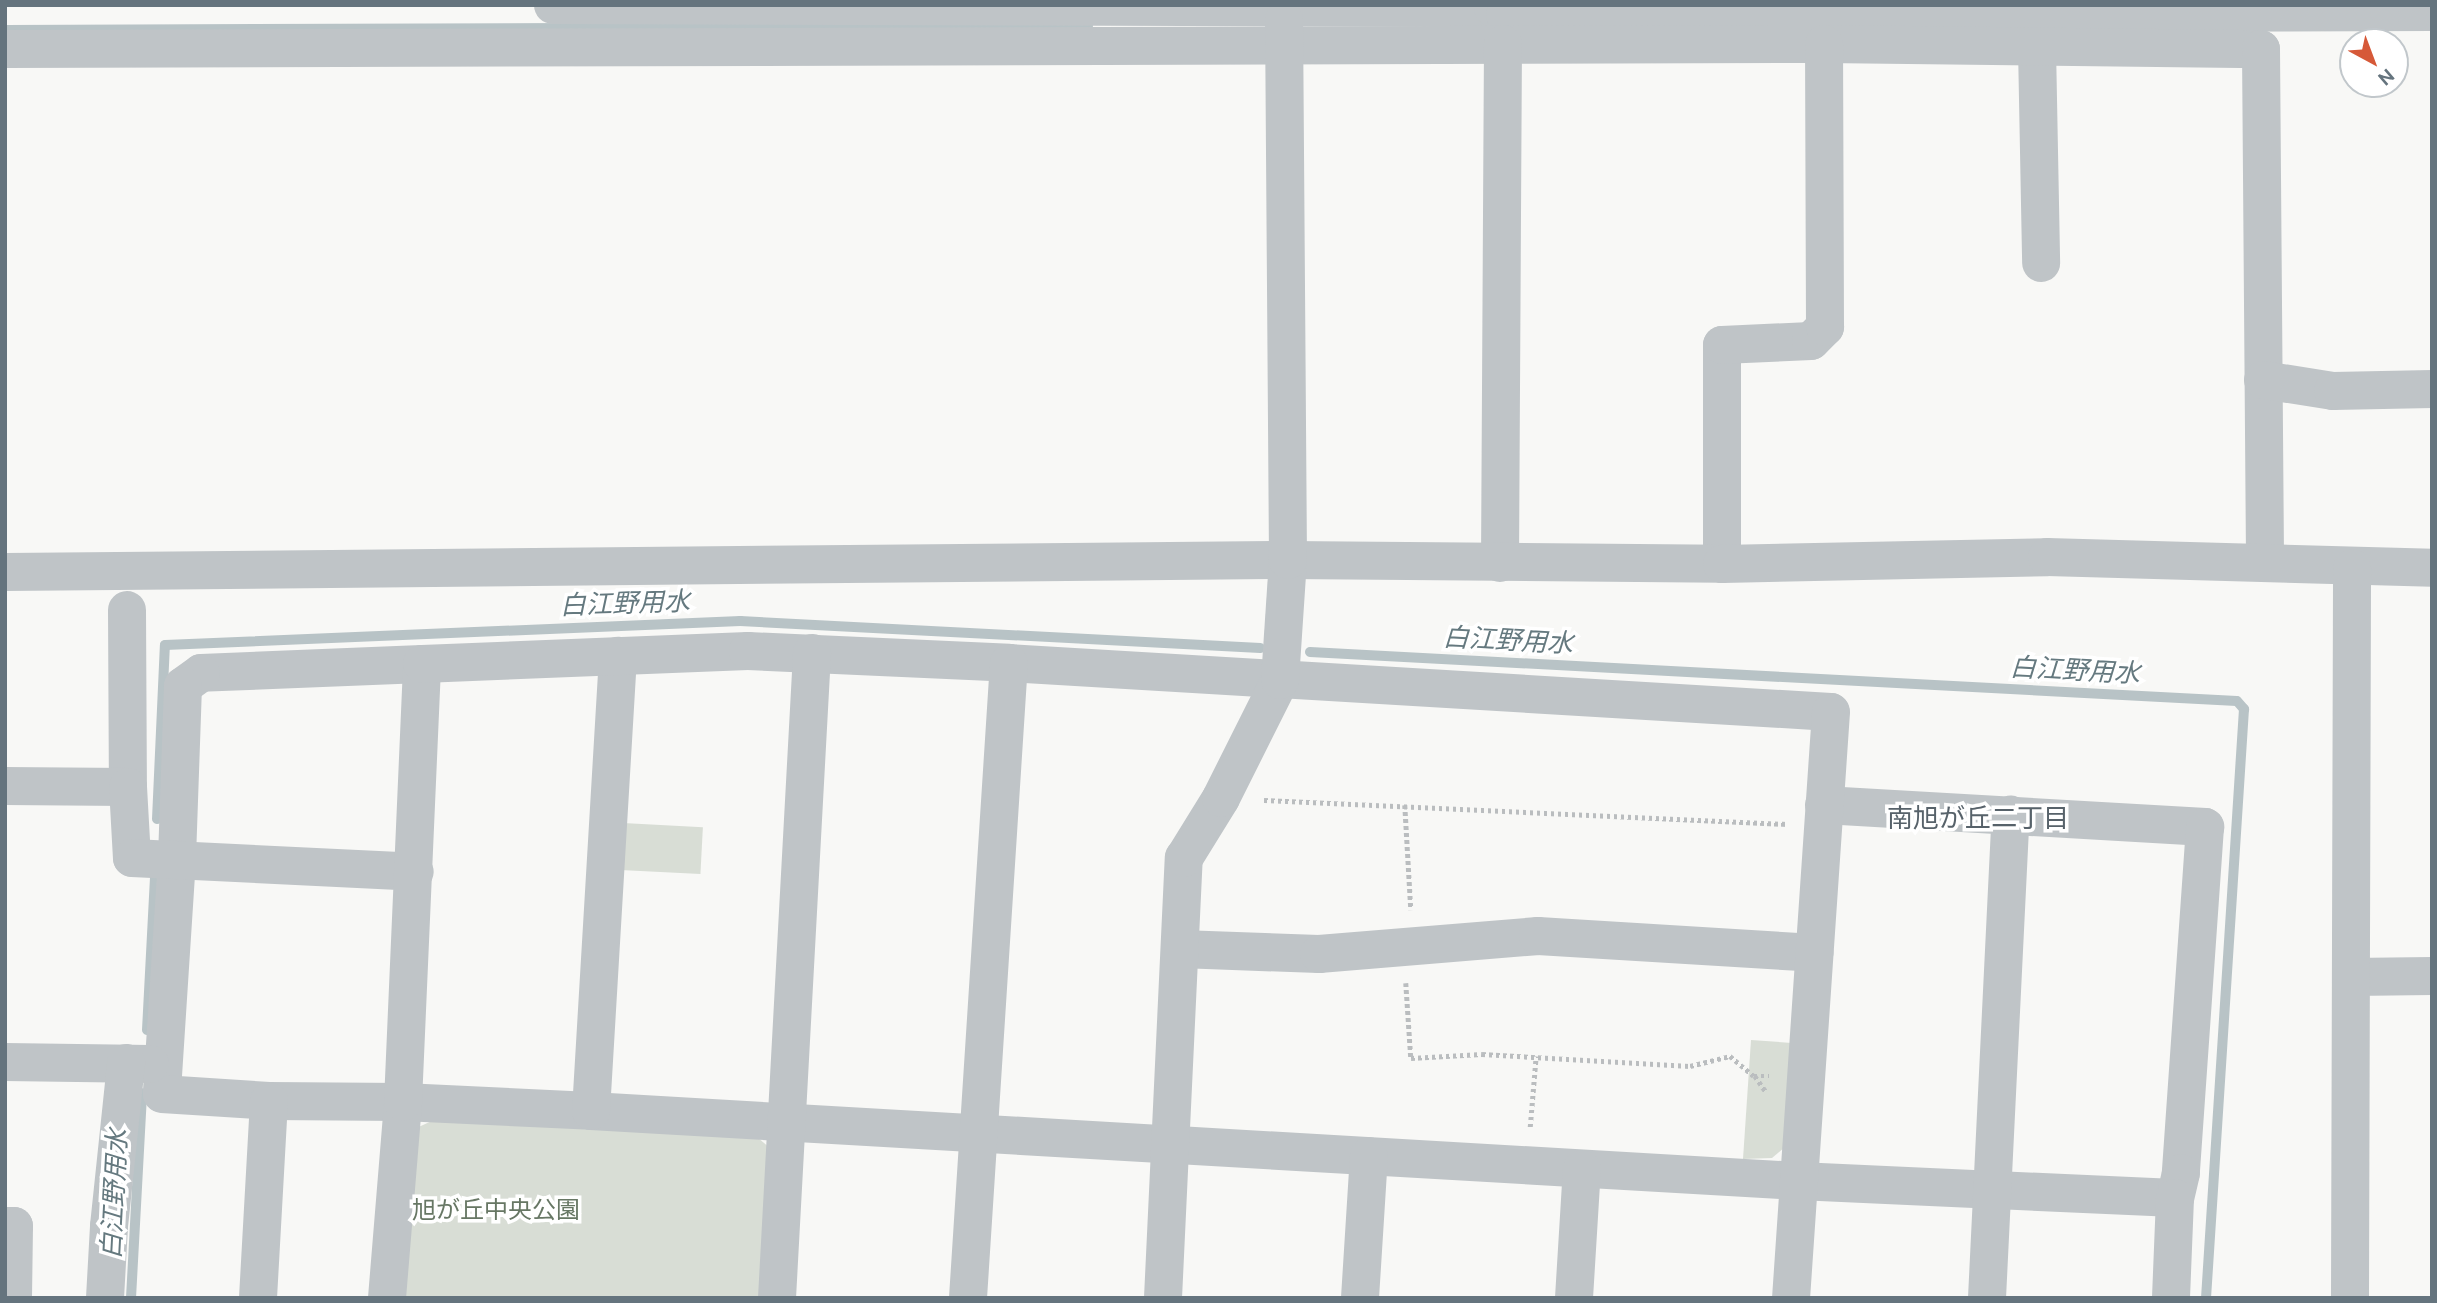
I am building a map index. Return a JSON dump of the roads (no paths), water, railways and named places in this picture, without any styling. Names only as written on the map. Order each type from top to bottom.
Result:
[{"type":"street","points":[[554,5],[1284,22],[1503,44],[1824,44],[2261,49],[2265,562]]},
{"type":"street","points":[[5,49],[1284,22],[1493,8],[1505,15],[2432,12]]},
{"type":"street","points":[[1163,1298],[1184,858],[1222,798],[1280,680],[1288,560],[1284,22]]},
{"type":"street","points":[[1500,563],[1503,44]]},
{"type":"street","points":[[1722,564],[1722,345],[1811,341],[1825,327],[1824,44]]},
{"type":"street","points":[[2037,47],[2041,263]]},
{"type":"street","points":[[2263,380],[2333,390],[2432,390]]},
{"type":"street","points":[[5,572],[1288,560],[1722,564],[2047,557],[2265,562],[2352,568],[2432,568]]},
{"type":"street","points":[[2350,1298],[2352,568]]},
{"type":"street","points":[[127,610],[128,787],[132,858],[415,872]]},
{"type":"street","points":[[105,1298],[109,1226],[144,1064],[177,859],[183,685],[201,673],[748,651],[1009,663],[1831,712],[1791,1298]]},
{"type":"street","points":[[777,1298],[812,653]]},
{"type":"street","points":[[591,1111],[618,656]]},
{"type":"street","points":[[968,1298],[1009,663]]},
{"type":"street","points":[[387,1298],[403,1102],[422,664]]},
{"type":"street","points":[[5,786],[128,787]]},
{"type":"street","points":[[1823,815],[2011,815],[2205,827],[2181,1173],[2175,1198],[2171,1298]]},
{"type":"street","points":[[1987,1298],[2011,815]]},
{"type":"street","points":[[1180,949],[1320,954],[1538,936],[1814,953]]},
{"type":"street","points":[[2351,978],[2432,976]]},
{"type":"street","points":[[5,1062],[144,1064]]},
{"type":"street","points":[[144,1064],[162,1094],[270,1101],[403,1102],[591,1111],[788,1125],[1798,1181],[2175,1198]]},
{"type":"street","points":[[258,1298],[270,1101]]},
{"type":"street","points":[[1360,1298],[1369,1156]]},
{"type":"street","points":[[1574,1298],[1582,1169]]},
{"type":"street","points":[[5,1226],[13,1226],[13,1298]]},
{"type":"waterway","points":[[5,30],[1088,26]]},
{"type":"waterway","name":"白江野用水","points":[[157,819],[165,645],[740,621],[1260,648]]},
{"type":"waterway","name":"白江野用水","points":[[1310,652],[2237,701],[2244,709],[2206,1298]]},
{"type":"waterway","name":"白江野用水","points":[[147,1030],[155,876]]},
{"type":"waterway","name":"白江野用水","points":[[131,1298],[142,1093]]},
{"type":"district","name":"南旭が丘二丁目","points":[[1978,818]]},
{"type":"park label","name":"旭が丘中央公園","points":[[496,1210]]}]
